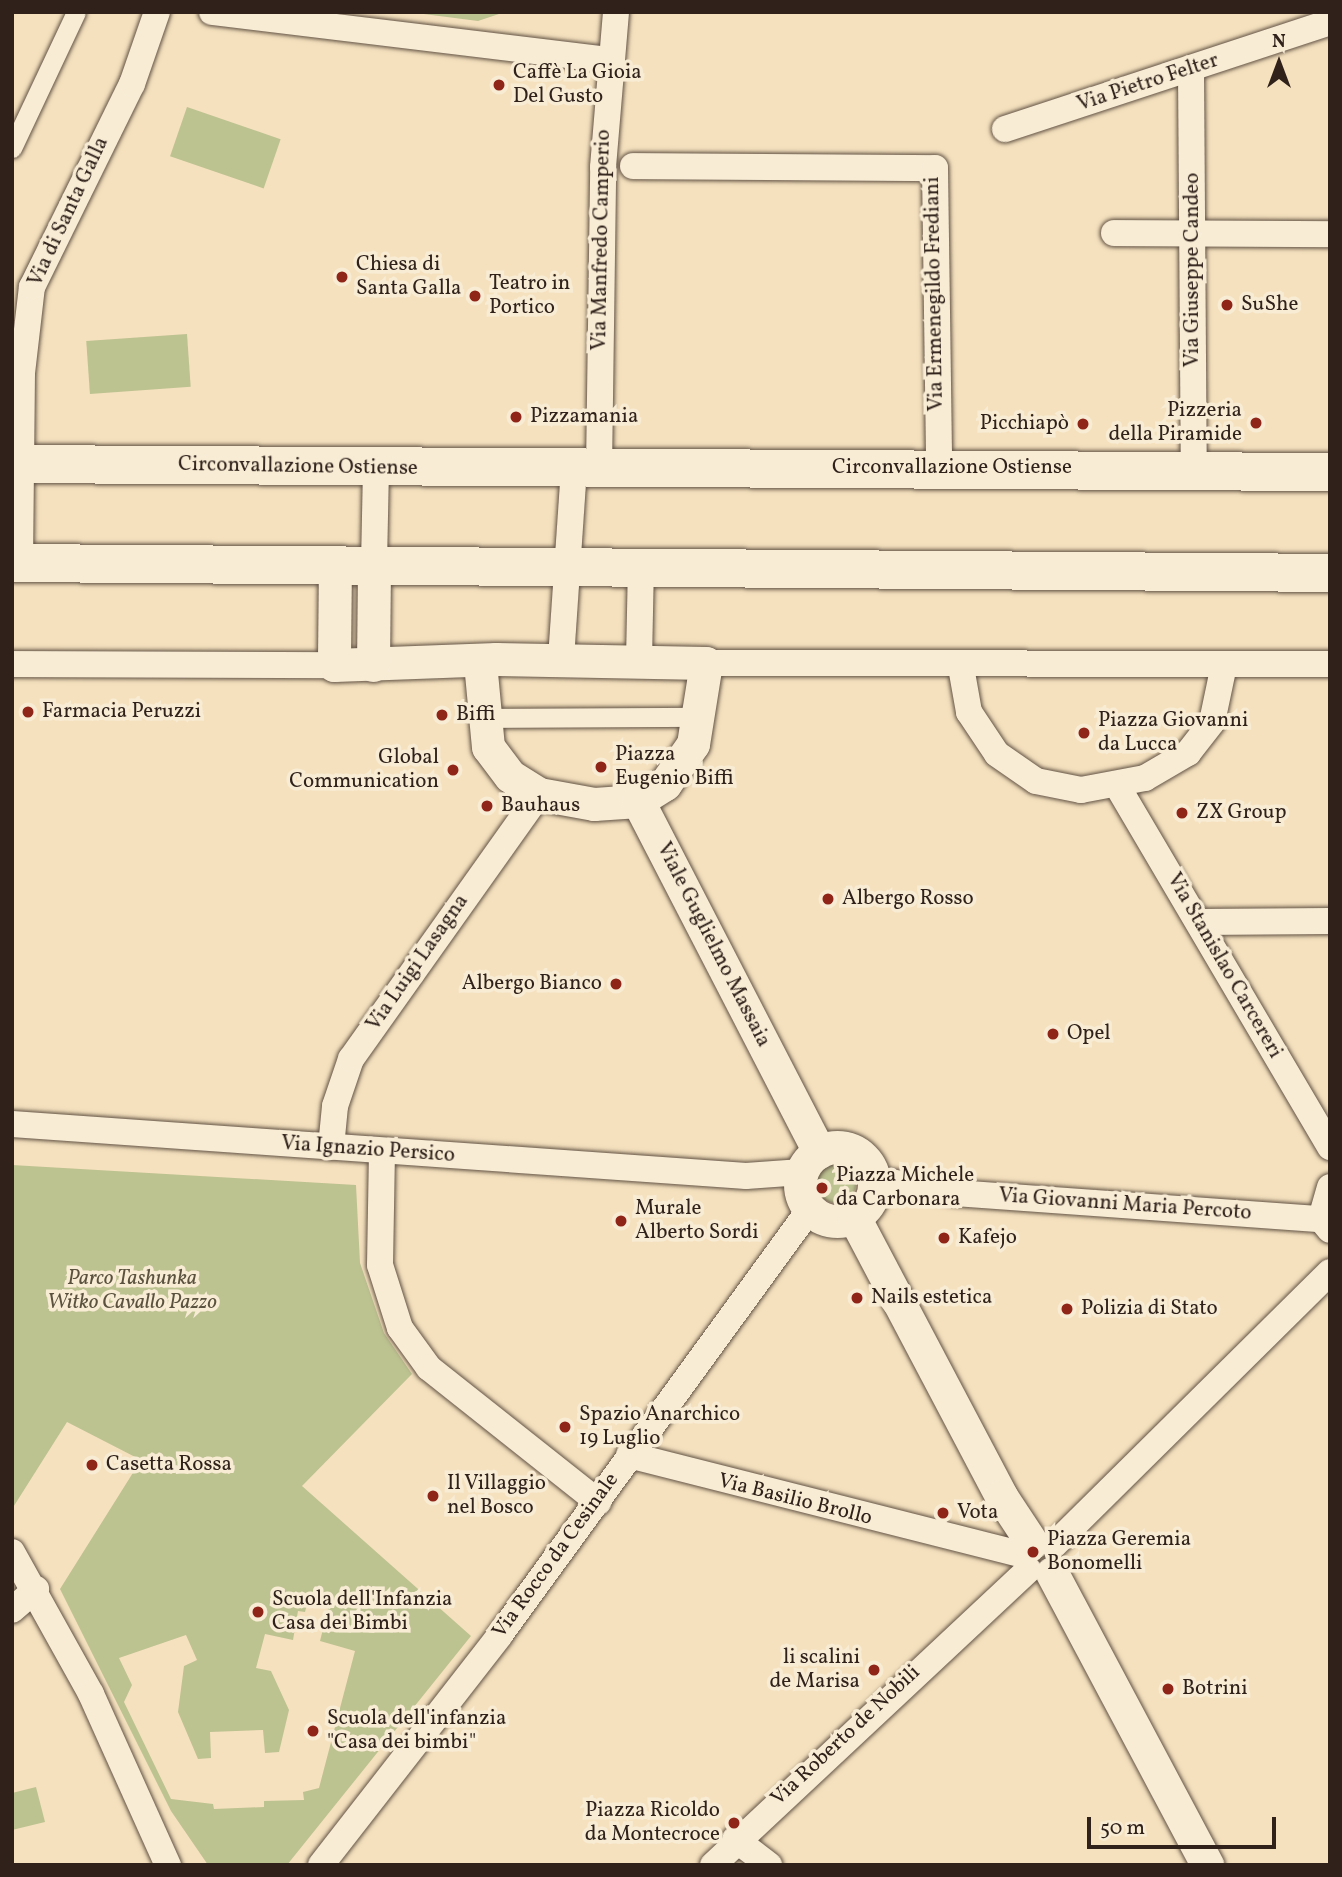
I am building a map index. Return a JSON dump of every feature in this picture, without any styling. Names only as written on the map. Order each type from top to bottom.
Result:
[{"type":"main road","name":"Circonvallazione Ostiense","points":[[17,464],[587,469],[939,467],[1330,472]]},
{"type":"main road","points":[[16,563],[1330,573]]},
{"type":"street","points":[[12,148],[76,12]]},
{"type":"street","name":"Via di Santa Galla","points":[[17,464],[25,325],[35,274],[132,84],[157,12]]},
{"type":"street","points":[[212,12],[607,60]]},
{"type":"street","name":"Via Manfredo Camperio","points":[[587,469],[607,60],[615,12]]},
{"type":"street","name":"Via Pietro Felter","points":[[1005,129],[1330,22]]},
{"type":"street","name":"Via Giuseppe Candeo","points":[[1191,69],[1194,470]]},
{"type":"street","name":"Via Ermenegildo Frediani","points":[[633,166],[935,168],[939,467]]},
{"type":"street","points":[[1114,233],[1330,234]]},
{"type":"street","points":[[16,563],[17,464]]},
{"type":"street","points":[[373,665],[376,467]]},
{"type":"street","points":[[561,659],[568,566],[587,469]]},
{"type":"street","points":[[334,665],[335,564]]},
{"type":"street","points":[[639,660],[641,567]]},
{"type":"street","points":[[12,664],[373,665],[561,659],[961,667],[1330,664]]},
{"type":"street","points":[[480,663],[481,718],[497,762],[539,794],[594,804],[638,801],[674,775],[701,717],[706,663]]},
{"type":"street","points":[[961,667],[969,712],[1016,771],[1068,789],[1118,787],[1159,771],[1195,746],[1215,713],[1224,665]]},
{"type":"street","points":[[481,718],[701,717]]},
{"type":"street","name":"Via Stanislao Carcereri","points":[[1118,787],[1330,1147]]},
{"type":"street","name":"Via Luigi Lasagna","points":[[331,1147],[335,1106],[351,1059],[539,794]]},
{"type":"street","name":"Viale Guglielmo Massaia","points":[[638,801],[788,1088],[810,1162]]},
{"type":"street","points":[[1199,922],[1330,921]]},
{"type":"street","name":"Via Ignazio Persico","points":[[12,1124],[723,1174],[810,1162]]},
{"type":"street","points":[[382,1151],[380,1265],[400,1328],[429,1368],[598,1502]]},
{"type":"street","points":[[856,1152],[873,1179],[871,1199],[854,1217],[830,1220],[810,1209],[802,1195],[810,1162],[856,1152]]},
{"type":"street","name":"Via Giovanni Maria Percoto","points":[[873,1179],[929,1189],[1325,1225]]},
{"type":"street","points":[[1325,1225],[1330,1187]]},
{"type":"street","name":"Via Rocco da Cesinale","points":[[321,1865],[598,1502],[629,1455],[810,1209]]},
{"type":"street","points":[[854,1217],[1001,1496],[1038,1557],[1075,1609],[1207,1865]]},
{"type":"street","points":[[1038,1557],[1330,1272]]},
{"type":"street","name":"Via Basilio Brollo","points":[[629,1455],[961,1543],[1038,1557]]},
{"type":"street","points":[[12,1552],[36,1589],[120,1751],[168,1865]]},
{"type":"street","name":"Via Roberto de Nobili","points":[[713,1865],[734,1839],[1038,1557]]},
{"type":"street","points":[[12,1610],[36,1589]]},
{"type":"street","points":[[734,1839],[769,1865]]},
{"type":"green space","points":[[408,12],[505,12],[478,21]]},
{"type":"green space","points":[[187,107],[281,139],[264,188],[170,156]]},
{"type":"green space","points":[[187,334],[191,387],[90,394],[86,341]]},
{"type":"green space","points":[[836,1163],[850,1169],[856,1183],[850,1197],[836,1203],[822,1197],[816,1183],[822,1169]]},
{"type":"green space","name":"Parco Tashunka Witko Cavallo Pazzo","points":[[12,1165],[356,1185],[360,1263],[384,1333],[412,1374],[302,1486],[471,1636],[287,1865],[208,1865],[171,1811],[60,1589],[141,1460],[67,1422],[12,1509]],"holes":[[[308,1600],[329,1605],[320,1641],[355,1651],[319,1788],[303,1792],[304,1800],[264,1801],[264,1807],[214,1809],[213,1804],[171,1799],[124,1702],[132,1685],[119,1658],[186,1635],[197,1660],[184,1666],[178,1712],[198,1759],[211,1758],[210,1732],[263,1730],[265,1753],[279,1752],[289,1710],[271,1671],[256,1668],[265,1634],[293,1640],[298,1611],[305,1612]]]},
{"type":"green space","points":[[36,1787],[45,1822],[12,1830],[12,1793]]},
{"type":"place","name":"Caffè La Gioia Del Gusto","points":[[499,85]]},
{"type":"place","name":"Chiesa di Santa Galla","points":[[342,277]]},
{"type":"place","name":"Teatro in Portico","points":[[475,296]]},
{"type":"place","name":"SuShe","points":[[1227,305]]},
{"type":"place","name":"Pizzamania","points":[[516,417]]},
{"type":"place","name":"Pizzeria della Piramide","points":[[1256,423]]},
{"type":"place","name":"Picchiapò","points":[[1083,424]]},
{"type":"place","name":"Farmacia Peruzzi","points":[[28,712]]},
{"type":"place","name":"Biffi","points":[[442,715]]},
{"type":"place","name":"Piazza Giovanni da Lucca","points":[[1084,733]]},
{"type":"place","name":"Piazza Eugenio Biffi","points":[[601,767]]},
{"type":"place","name":"Global Communication","points":[[453,770]]},
{"type":"place","name":"Bauhaus","points":[[487,806]]},
{"type":"place","name":"ZX Group","points":[[1182,813]]},
{"type":"place","name":"Albergo Rosso","points":[[828,899]]},
{"type":"place","name":"Albergo Bianco","points":[[616,984]]},
{"type":"place","name":"Opel","points":[[1053,1034]]},
{"type":"place","name":"Piazza Michele da Carbonara","points":[[822,1188]]},
{"type":"place","name":"Murale Alberto Sordi","points":[[621,1221]]},
{"type":"place","name":"Kafejo","points":[[944,1238]]},
{"type":"place","name":"Nails estetica","points":[[857,1298]]},
{"type":"place","name":"Polizia di Stato","points":[[1067,1309]]},
{"type":"place","name":"Spazio Anarchico 19 Luglio","points":[[565,1427]]},
{"type":"place","name":"Casetta Rossa","points":[[92,1465]]},
{"type":"place","name":"Il Villaggio nel Bosco","points":[[433,1496]]},
{"type":"place","name":"Vota","points":[[943,1513]]},
{"type":"place","name":"Piazza Geremia Bonomelli","points":[[1033,1552]]},
{"type":"place","name":"Scuola dell'Infanzia Casa dei Bimbi","points":[[258,1612]]},
{"type":"place","name":"li scalini de Marisa","points":[[874,1670]]},
{"type":"place","name":"Botrini","points":[[1168,1689]]},
{"type":"place","name":"Scuola dell'infanzia \"Casa dei bimbi\"","points":[[313,1731]]},
{"type":"place","name":"Piazza Ricoldo da Montecroce","points":[[734,1823]]}]
